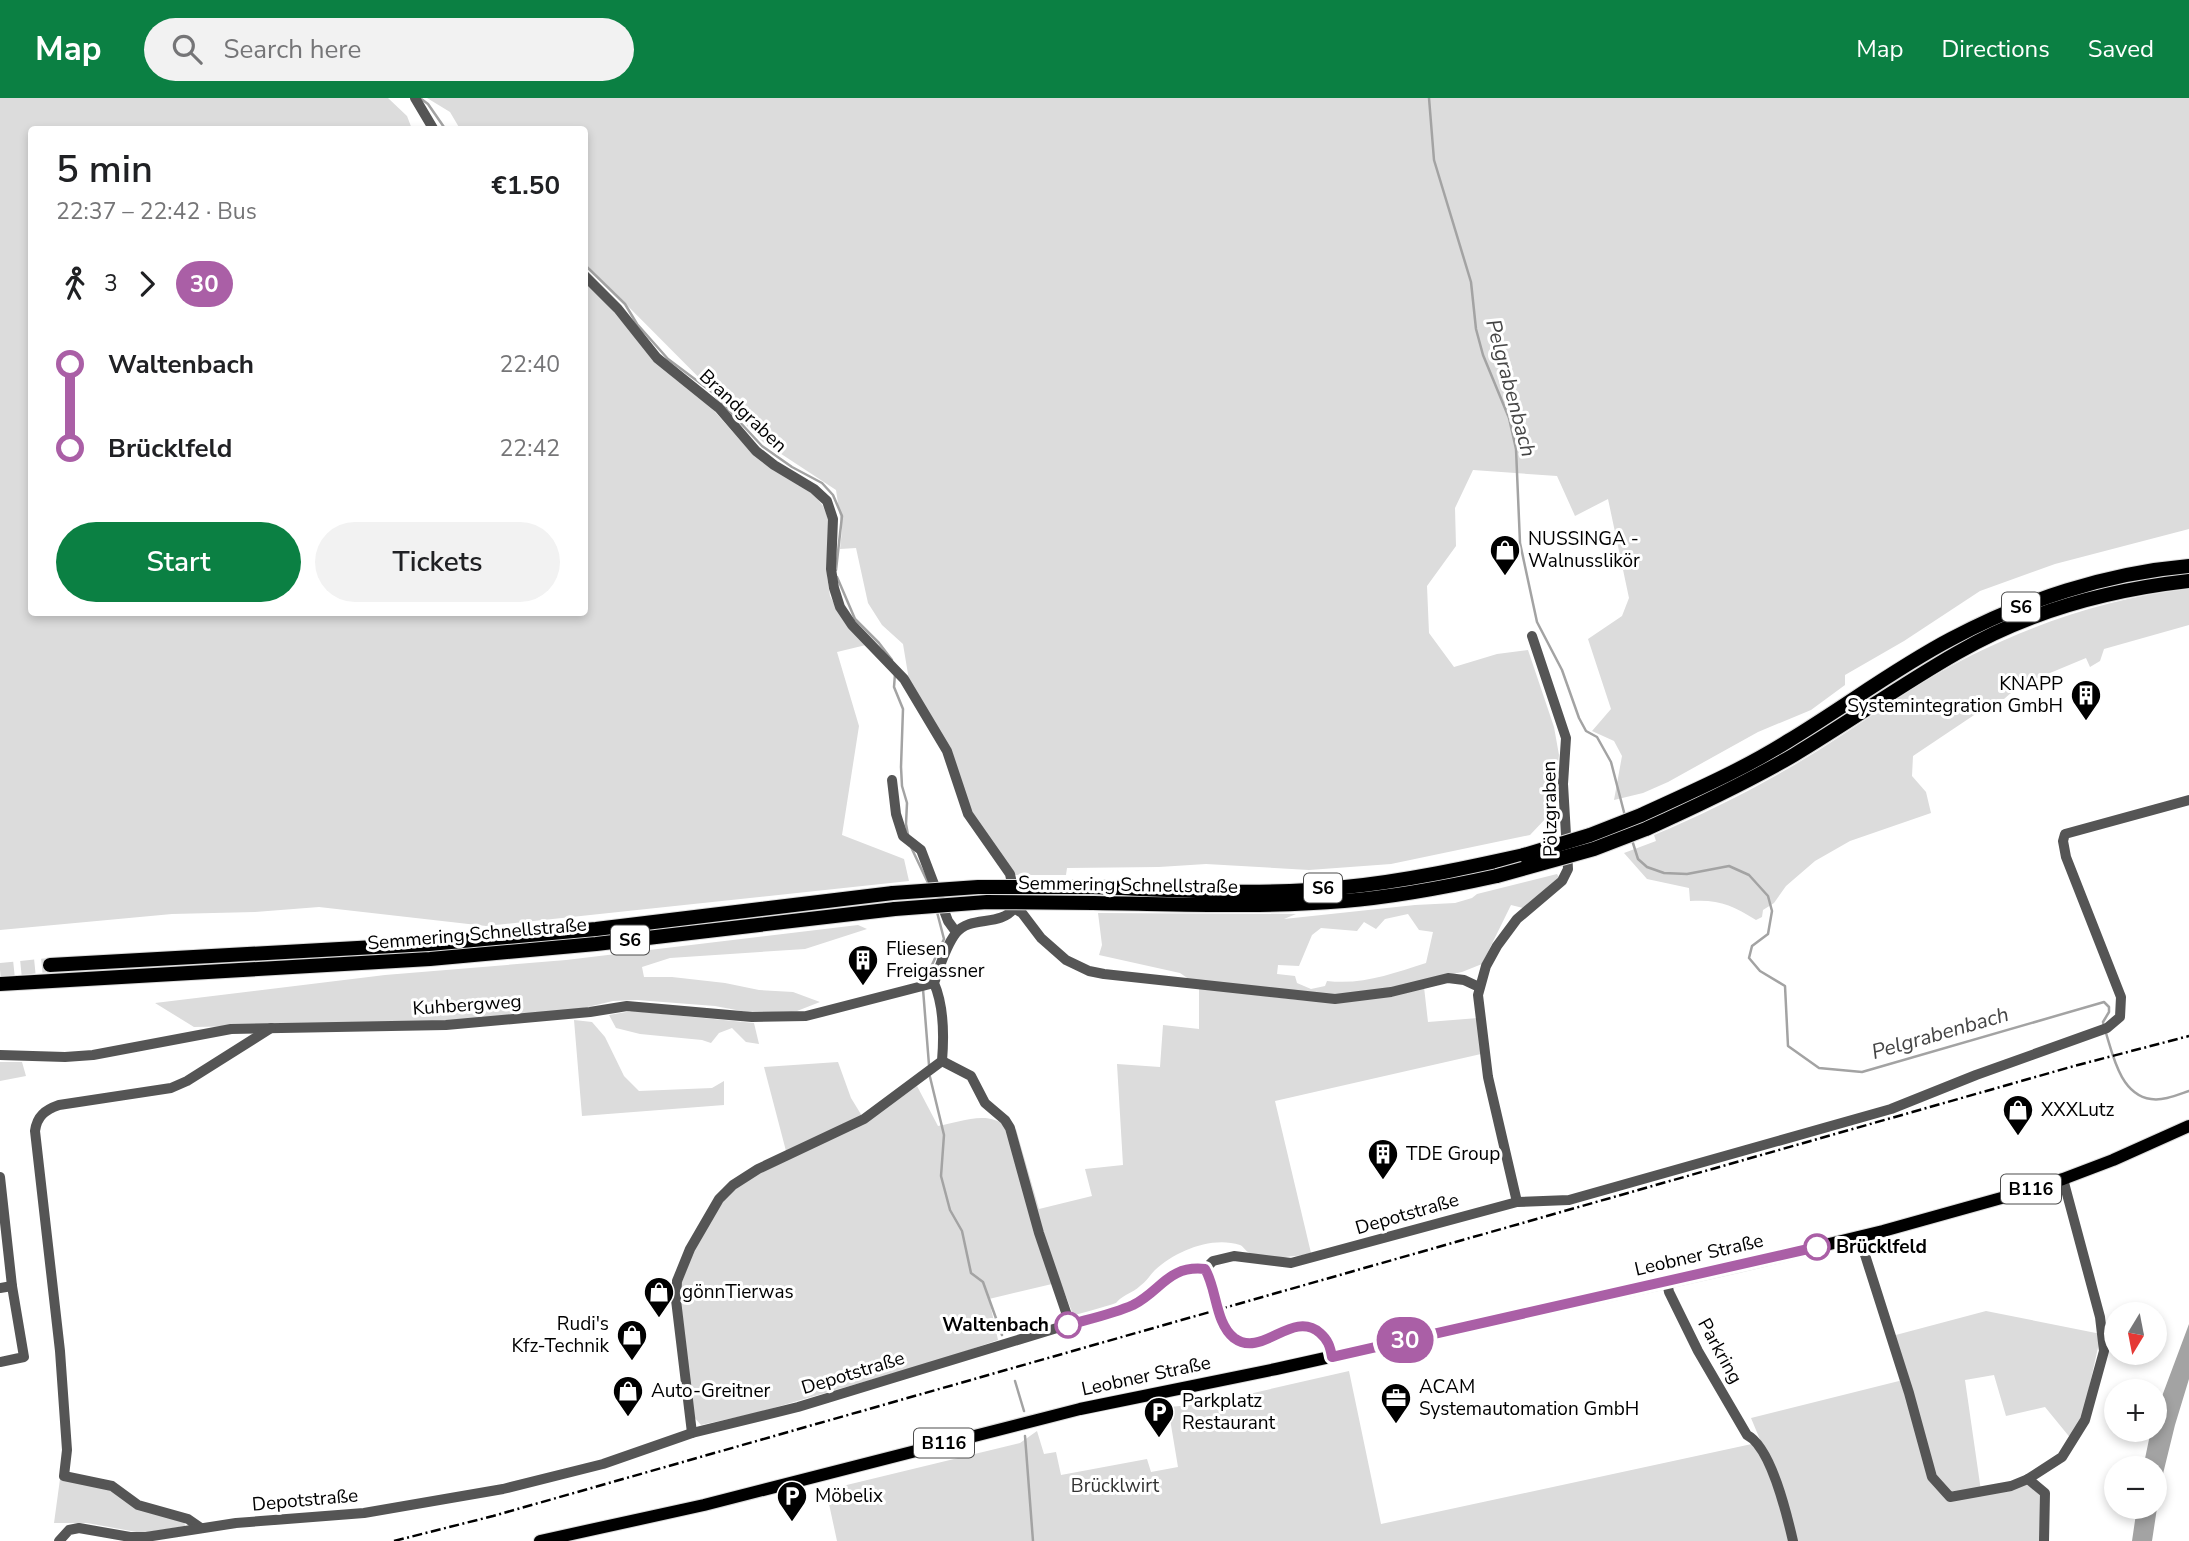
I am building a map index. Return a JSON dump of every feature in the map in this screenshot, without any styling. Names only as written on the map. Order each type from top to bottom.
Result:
[{"type":"highway","name":"Semmering Schnellstraße","points":[[0,984],[430,959],[596,944],[895,909],[987,902],[1259,906],[1345,901],[1423,892],[1583,853],[1787,742],[1950,639],[2019,607],[2123,576],[2189,566]]},
{"type":"highway","name":"Semmering Schnellstraße","points":[[50,965],[429,944],[596,929],[893,893],[978,887],[1259,891],[1343,887],[1420,877],[1524,855],[1644,822],[1739,785],[1793,755],[1959,652],[2026,620],[2088,599],[2160,584],[2189,581]]},
{"type":"main road","name":"Leobner Straße","points":[[540,1541],[704,1506],[1080,1409],[1332,1357],[1859,1236],[2005,1197],[2063,1178],[2189,1126]]},
{"type":"street","points":[[416,100],[432,126]]},
{"type":"street","name":"Brandgraben","points":[[588,279],[618,309],[657,358],[719,408],[756,451],[774,466],[814,489],[827,501],[833,519],[831,569],[840,607],[858,632],[904,679],[934,728],[954,768],[968,814],[1010,874],[1013,881],[1014,908]]},
{"type":"street","name":"Pölzgraben","points":[[1517,1202],[1488,1077],[1479,987],[1492,954],[1509,928],[1552,892],[1568,869],[1563,783],[1566,738],[1532,636]]},
{"type":"street","points":[[892,780],[896,814],[903,836],[921,850],[948,921],[956,932]]},
{"type":"street","name":"Depotstraße","points":[[59,1541],[69,1530],[79,1528],[130,1537],[146,1537],[201,1528],[364,1513],[503,1489],[603,1464],[692,1433],[798,1407],[1132,1305],[1175,1273],[1192,1267],[1205,1269],[1213,1261],[1234,1256],[1291,1263],[1317,1258],[1517,1202],[1569,1200],[1891,1109],[2105,1029],[2120,1017],[2121,997],[2067,857],[2063,841],[2065,834],[2189,800]]},
{"type":"street","points":[[942,1061],[938,993],[934,983],[947,950],[956,932],[971,924],[1005,917],[1014,908],[1022,913],[1041,938],[1059,955],[1077,967],[1104,974],[1335,999],[1391,992],[1448,978],[1464,980],[1479,987]]},
{"type":"street","name":"Kuhbergweg","points":[[0,1055],[93,1055],[230,1029],[446,1025],[590,1012],[627,1006],[752,1017],[806,1016],[934,983]]},
{"type":"street","points":[[201,1528],[188,1519],[138,1505],[112,1486],[64,1476],[67,1450],[61,1364],[35,1131],[44,1112],[59,1105],[171,1088],[187,1081],[271,1028]]},
{"type":"street","points":[[942,1061],[971,1076],[985,1103],[1005,1120],[1010,1128],[1038,1233],[1070,1324]]},
{"type":"street","points":[[692,1433],[677,1322],[677,1281],[690,1248],[719,1199],[733,1185],[758,1169],[864,1119],[942,1061]]},
{"type":"street","points":[[0,1177],[23,1357],[0,1362]]},
{"type":"street","points":[[1859,1236],[1909,1393],[1932,1477],[1950,1497],[2011,1486],[2028,1479],[2062,1457],[2085,1420],[2104,1351],[2100,1317],[2063,1178]]},
{"type":"street","points":[[1205,1269],[1211,1278],[1222,1319],[1235,1338],[1243,1342],[1257,1342],[1301,1325],[1311,1327],[1330,1344],[1332,1357]]},
{"type":"street","name":"Parkring","points":[[1667,1282],[1669,1292],[1698,1351],[1747,1435],[1756,1439],[1786,1509],[1793,1541]]},
{"type":"street","points":[[0,1288],[12,1286]]},
{"type":"street","points":[[2028,1479],[2045,1493],[2043,1541]]},
{"type":"green space","points":[[0,98],[388,98],[407,116],[411,126],[28,126],[28,616],[588,616],[588,282],[652,356],[675,379],[702,397],[747,448],[813,493],[823,506],[831,526],[827,576],[830,596],[843,620],[866,645],[837,652],[859,726],[842,835],[904,859],[909,881],[486,926],[319,907],[172,914],[0,930]]},
{"type":"green space","points":[[427,98],[2189,98],[2189,529],[2055,564],[1980,591],[1904,641],[1845,675],[1845,685],[1811,710],[1758,732],[1668,782],[1643,793],[1614,800],[1622,756],[1614,741],[1592,731],[1611,709],[1588,639],[1622,616],[1629,598],[1608,499],[1575,516],[1557,476],[1473,470],[1455,508],[1456,546],[1427,586],[1429,633],[1454,667],[1497,654],[1528,650],[1554,727],[1559,755],[1548,816],[1530,835],[1391,864],[1309,870],[1206,864],[1067,868],[1066,875],[1015,875],[979,827],[909,680],[903,644],[882,625],[868,603],[856,548],[840,549],[842,530],[836,490],[763,442],[588,266],[588,126],[458,126],[450,112]]},
{"type":"green space","points":[[2189,589],[2189,625],[2104,649],[2100,661],[2090,667],[2086,658],[2019,686],[2004,699],[1998,699],[1913,756],[1912,776],[1926,792],[1931,813],[1850,841],[1815,861],[1786,886],[1774,903],[1763,910],[1762,917],[1756,920],[1725,904],[1690,901],[1689,888],[1647,879],[1624,853],[1656,841],[1654,835],[1779,774],[1932,677],[1972,655],[2024,631],[2078,612],[2133,598]]},
{"type":"green space","points":[[1557,874],[1560,879],[1523,908],[1511,905],[1482,964],[1462,972],[1355,995],[1301,995],[1196,984],[1180,973],[1099,955],[1102,945],[1098,913],[1296,914],[1284,919],[1455,903],[1477,894]],"holes":[[[1408,914],[1419,930],[1433,932],[1426,963],[1401,971],[1365,980],[1327,981],[1325,986],[1311,989],[1297,983],[1295,976],[1277,974],[1278,965],[1299,966],[1312,935],[1321,928],[1357,931],[1364,922],[1376,929],[1385,919]]]},
{"type":"green space","points":[[858,925],[867,929],[805,949],[670,958],[642,967],[644,977],[672,977],[759,990],[793,992],[820,1002],[797,1011],[752,1013],[715,1006],[637,1000],[613,1001],[575,1010],[446,1022],[194,1027],[155,1003],[385,975],[566,960]]},
{"type":"green space","points":[[1424,987],[1428,1022],[1478,1018],[1481,1054],[1275,1101],[1311,1253],[1288,1257],[1262,1257],[1229,1243],[1217,1242],[1194,1247],[1163,1263],[1115,1305],[1074,1317],[1044,1240],[1014,1131],[1016,1129],[1039,1209],[1092,1196],[1085,1169],[1123,1165],[1117,1064],[1160,1067],[1163,1025],[1199,1029],[1199,988],[1298,1000],[1348,1002]]},
{"type":"green space","points":[[632,1011],[754,1023],[759,1044],[746,1042],[732,1028],[719,1033],[711,1043],[640,1034],[616,1028],[609,1015]]},
{"type":"green space","points":[[574,1020],[592,1022],[605,1037],[624,1076],[639,1091],[712,1088],[724,1081],[724,1105],[582,1116]]},
{"type":"green space","points":[[0,1062],[22,1062],[26,1076],[0,1081]]},
{"type":"green space","points":[[838,1062],[851,1098],[862,1116],[786,1151],[764,1067]]},
{"type":"green space","points":[[917,1086],[938,1126],[983,1118],[1000,1122],[1007,1128],[1052,1284],[989,1299],[998,1340],[943,1359],[756,1413],[701,1425],[693,1416],[681,1325],[681,1284],[699,1237],[722,1202],[746,1180],[866,1122]]},
{"type":"green space","name":"Brücklwirt","points":[[1986,1311],[2101,1334],[2081,1424],[2072,1440],[2045,1407],[2006,1416],[1994,1375],[1965,1380],[1981,1491],[2028,1479],[2045,1493],[2044,1541],[837,1541],[826,1490],[1020,1443],[1037,1431],[1044,1454],[1056,1452],[1061,1475],[1147,1459],[1151,1472],[1178,1467],[1168,1407],[1205,1404],[1349,1371],[1381,1524],[1761,1442],[1751,1418],[1903,1380],[1892,1336]]},
{"type":"green space","points":[[60,1479],[100,1486],[184,1521],[185,1526],[142,1533],[87,1523],[54,1523]]},
{"type":"shaded area","points":[[2189,1324],[2189,1379],[2167,1458],[2146,1456],[2148,1442],[2167,1442],[2167,1383]]},
{"type":"shaded area","points":[[2135,1519],[2155,1519],[2152,1541],[2132,1541]]},
{"type":"waterway","points":[[420,98],[428,104],[443,126]]},
{"type":"waterway","name":"Pelgrabenbach","points":[[1429,98],[1434,160],[1471,282],[1476,329],[1483,355],[1509,418],[1516,449],[1520,543],[1537,622],[1562,670],[1579,718],[1586,731],[1597,737],[1611,762],[1625,816]]},
{"type":"waterway","points":[[588,268],[625,304],[637,324],[668,359],[712,392],[762,446],[792,467],[822,483],[833,495],[842,516],[836,570]]},
{"type":"waterway","points":[[837,577],[855,619],[892,660]]},
{"type":"waterway","points":[[895,674],[894,687],[903,709],[901,767],[902,786],[907,803],[908,835]]},
{"type":"waterway","name":"Pelgrabenbach","points":[[1632,840],[1638,859],[1647,867],[1664,873],[1687,874],[1729,866],[1749,875],[1768,896],[1772,911],[1768,934],[1752,946],[1749,958],[1760,971],[1785,986],[1788,1046],[1819,1068],[1862,1072],[2104,1002],[2109,1007],[2104,1026]]},
{"type":"waterway","points":[[911,847],[929,885]]},
{"type":"waterway","points":[[925,980],[944,939],[937,912]]},
{"type":"waterway","points":[[923,989],[929,1065]]},
{"type":"waterway","name":"Pelgrabenbach","points":[[2106,1033],[2120,1073],[2132,1090],[2151,1099],[2189,1091]]},
{"type":"waterway","points":[[930,1077],[944,1135],[941,1176],[950,1210],[962,1231],[971,1273],[983,1282],[1002,1335]]},
{"type":"waterway","points":[[1015,1381],[1024,1411]]},
{"type":"waterway","points":[[1025,1436],[1033,1541]]},
{"type":"tunnel","points":[[0,970],[50,965]]},
{"type":"railway","points":[[394,1541],[493,1516],[2074,1066],[2189,1036]]},
{"type":"bus line","name":"30","points":[[1068,1325],[1132,1305],[1175,1273],[1192,1267],[1205,1269],[1211,1278],[1222,1319],[1235,1338],[1243,1342],[1257,1342],[1301,1325],[1311,1327],[1321,1334],[1330,1344],[1332,1357],[1817,1247]]},
{"type":"place","name":"NUSSINGA - Walnusslikör","points":[[1505,577]]},
{"type":"place","name":"KNAPP Systemintegration GmbH","points":[[2086,722]]},
{"type":"place","name":"Fliesen Freigassner","points":[[863,987]]},
{"type":"place","name":"XXXLutz","points":[[2018,1137]]},
{"type":"place","name":"TDE Group","points":[[1383,1181]]},
{"type":"place","name":"Brücklfeld","points":[[1817,1247]]},
{"type":"place","name":"gönnTierwas","points":[[659,1319]]},
{"type":"place","name":"Waltenbach","points":[[1068,1325]]},
{"type":"place","name":"Rudi's Kfz-Technik","points":[[632,1362]]},
{"type":"place","name":"Auto-Greitner","points":[[628,1418]]},
{"type":"place","name":"ACAM Systemautomation GmbH","points":[[1396,1425]]},
{"type":"place","name":"Parkplatz Restaurant","points":[[1159,1439]]},
{"type":"place","name":"Möbelix","points":[[792,1523]]}]
